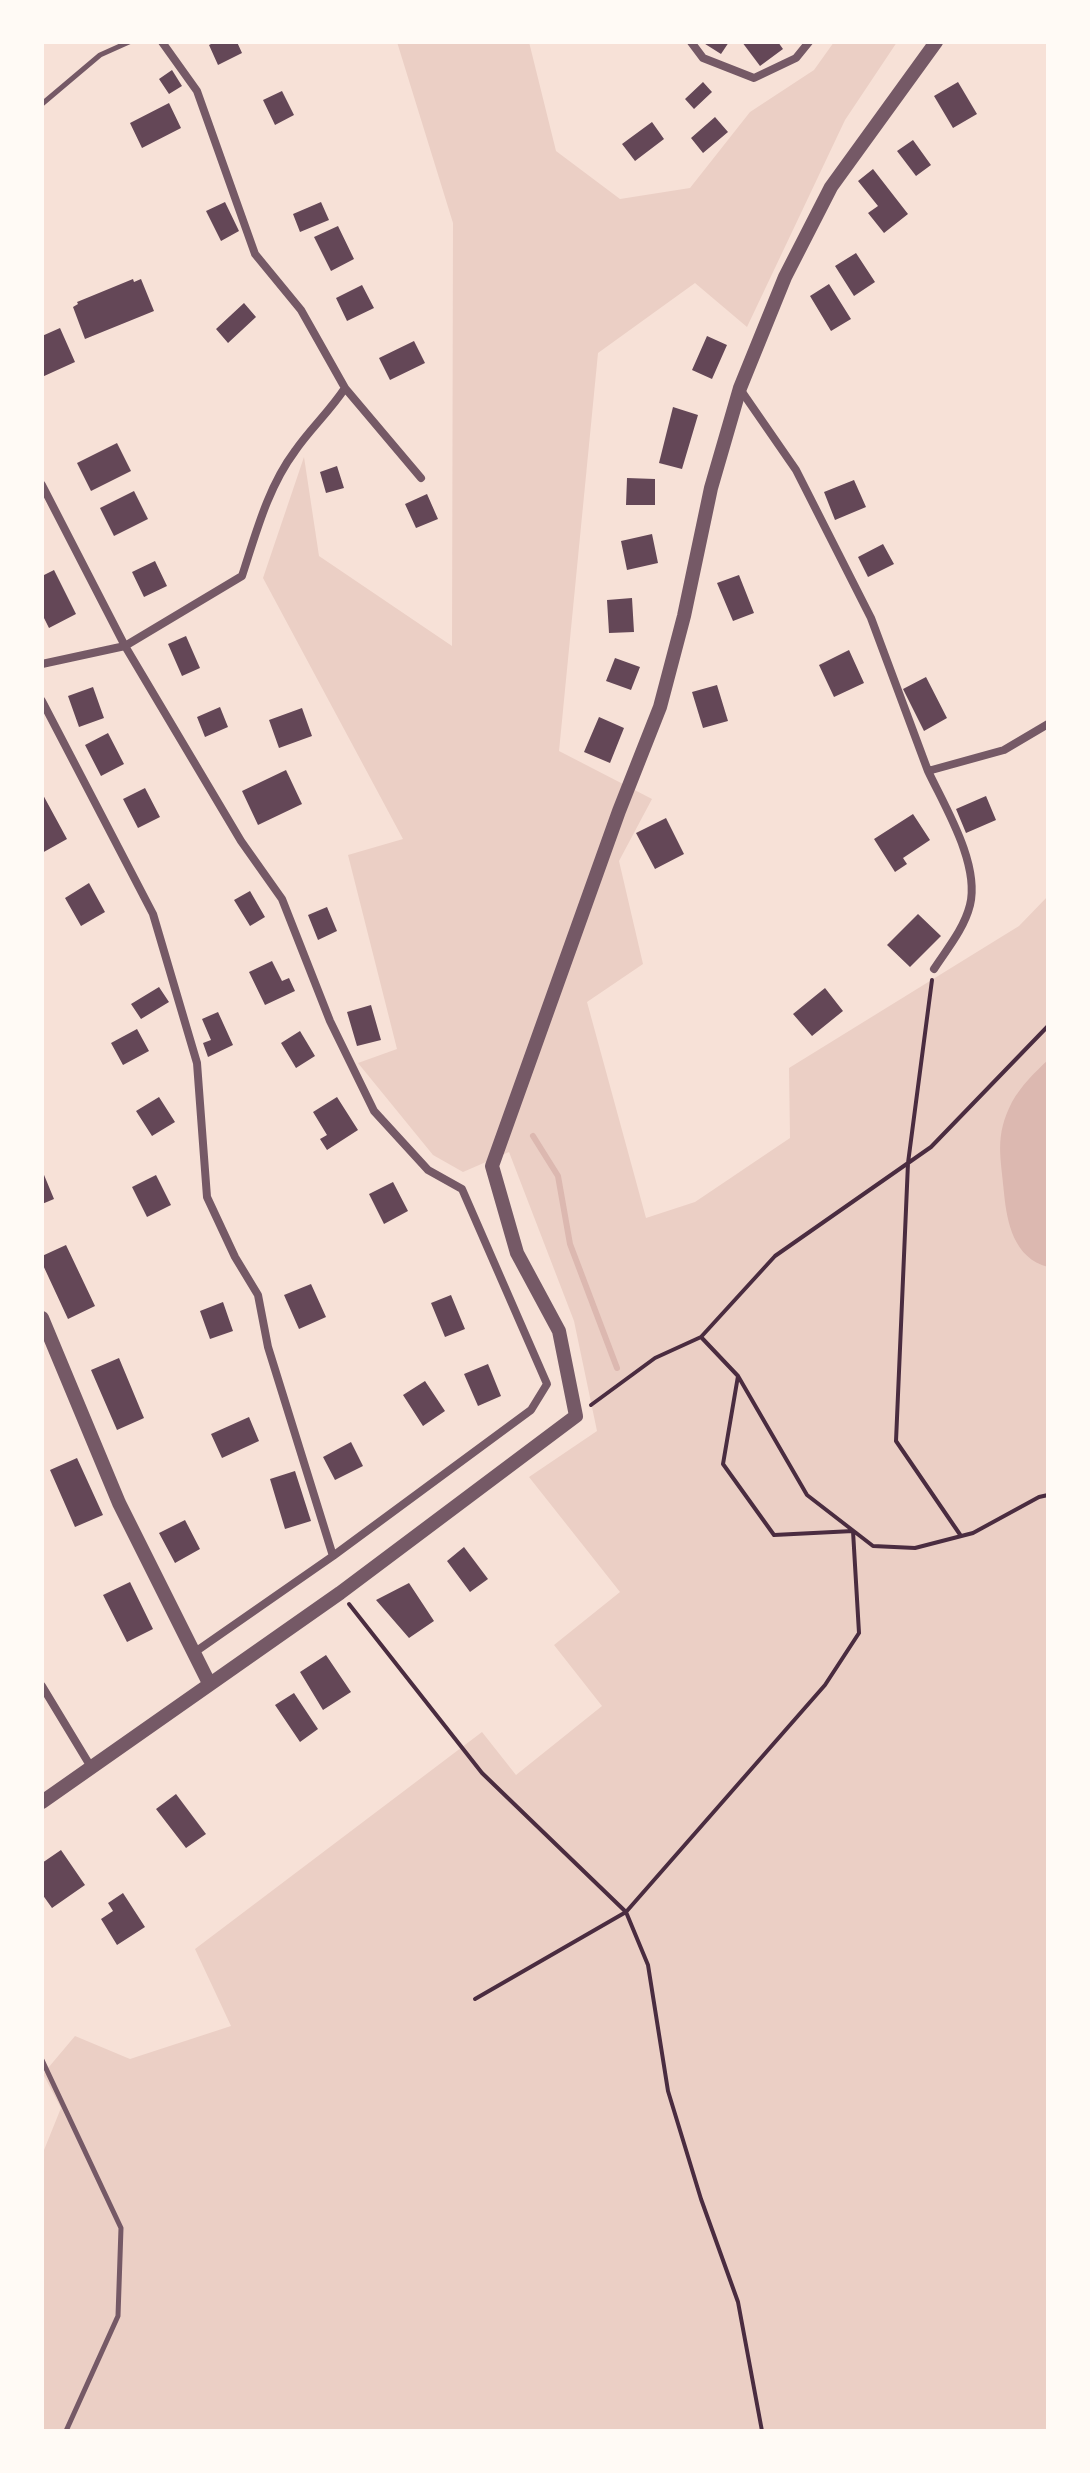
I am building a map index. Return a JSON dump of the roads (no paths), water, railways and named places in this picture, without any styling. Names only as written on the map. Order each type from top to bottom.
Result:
[{"type":"street","points":[[162,42],[197,91],[255,254],[301,310],[345,388],[421,478]]},
{"type":"street","points":[[691,42],[703,58],[754,78],[796,58],[809,42]]},
{"type":"street","points":[[42,1802],[340,1593],[576,1416],[559,1331],[517,1253],[492,1166],[619,811],[660,707],[684,616],[711,488],[740,388],[785,277],[831,187],[936,42]]},
{"type":"street","points":[[42,664],[125,646],[242,576],[266,503],[294,451],[330,412],[345,388]]},
{"type":"street","points":[[740,388],[796,470],[871,618],[928,771],[967,854],[971,902],[962,926],[934,969]]},
{"type":"street","points":[[42,485],[125,646],[241,841],[282,899],[330,1021],[374,1111],[428,1170],[462,1189],[547,1384],[531,1410],[333,1556],[195,1652]]},
{"type":"street","points":[[42,701],[153,914],[197,1063],[207,1197],[235,1257],[258,1295],[268,1347],[333,1556]]},
{"type":"street","points":[[928,771],[1004,750],[1048,724]]},
{"type":"street","points":[[42,1318],[119,1503],[209,1683]]},
{"type":"street","points":[[42,1686],[91,1767]]},
{"type":"lane","points":[[42,104],[100,55],[129,42]]},
{"type":"lane","points":[[42,2060],[121,2228],[118,2316],[66,2431]]},
{"type":"waterway","points":[[533,1136],[558,1176],[570,1244],[617,1368]]}]
